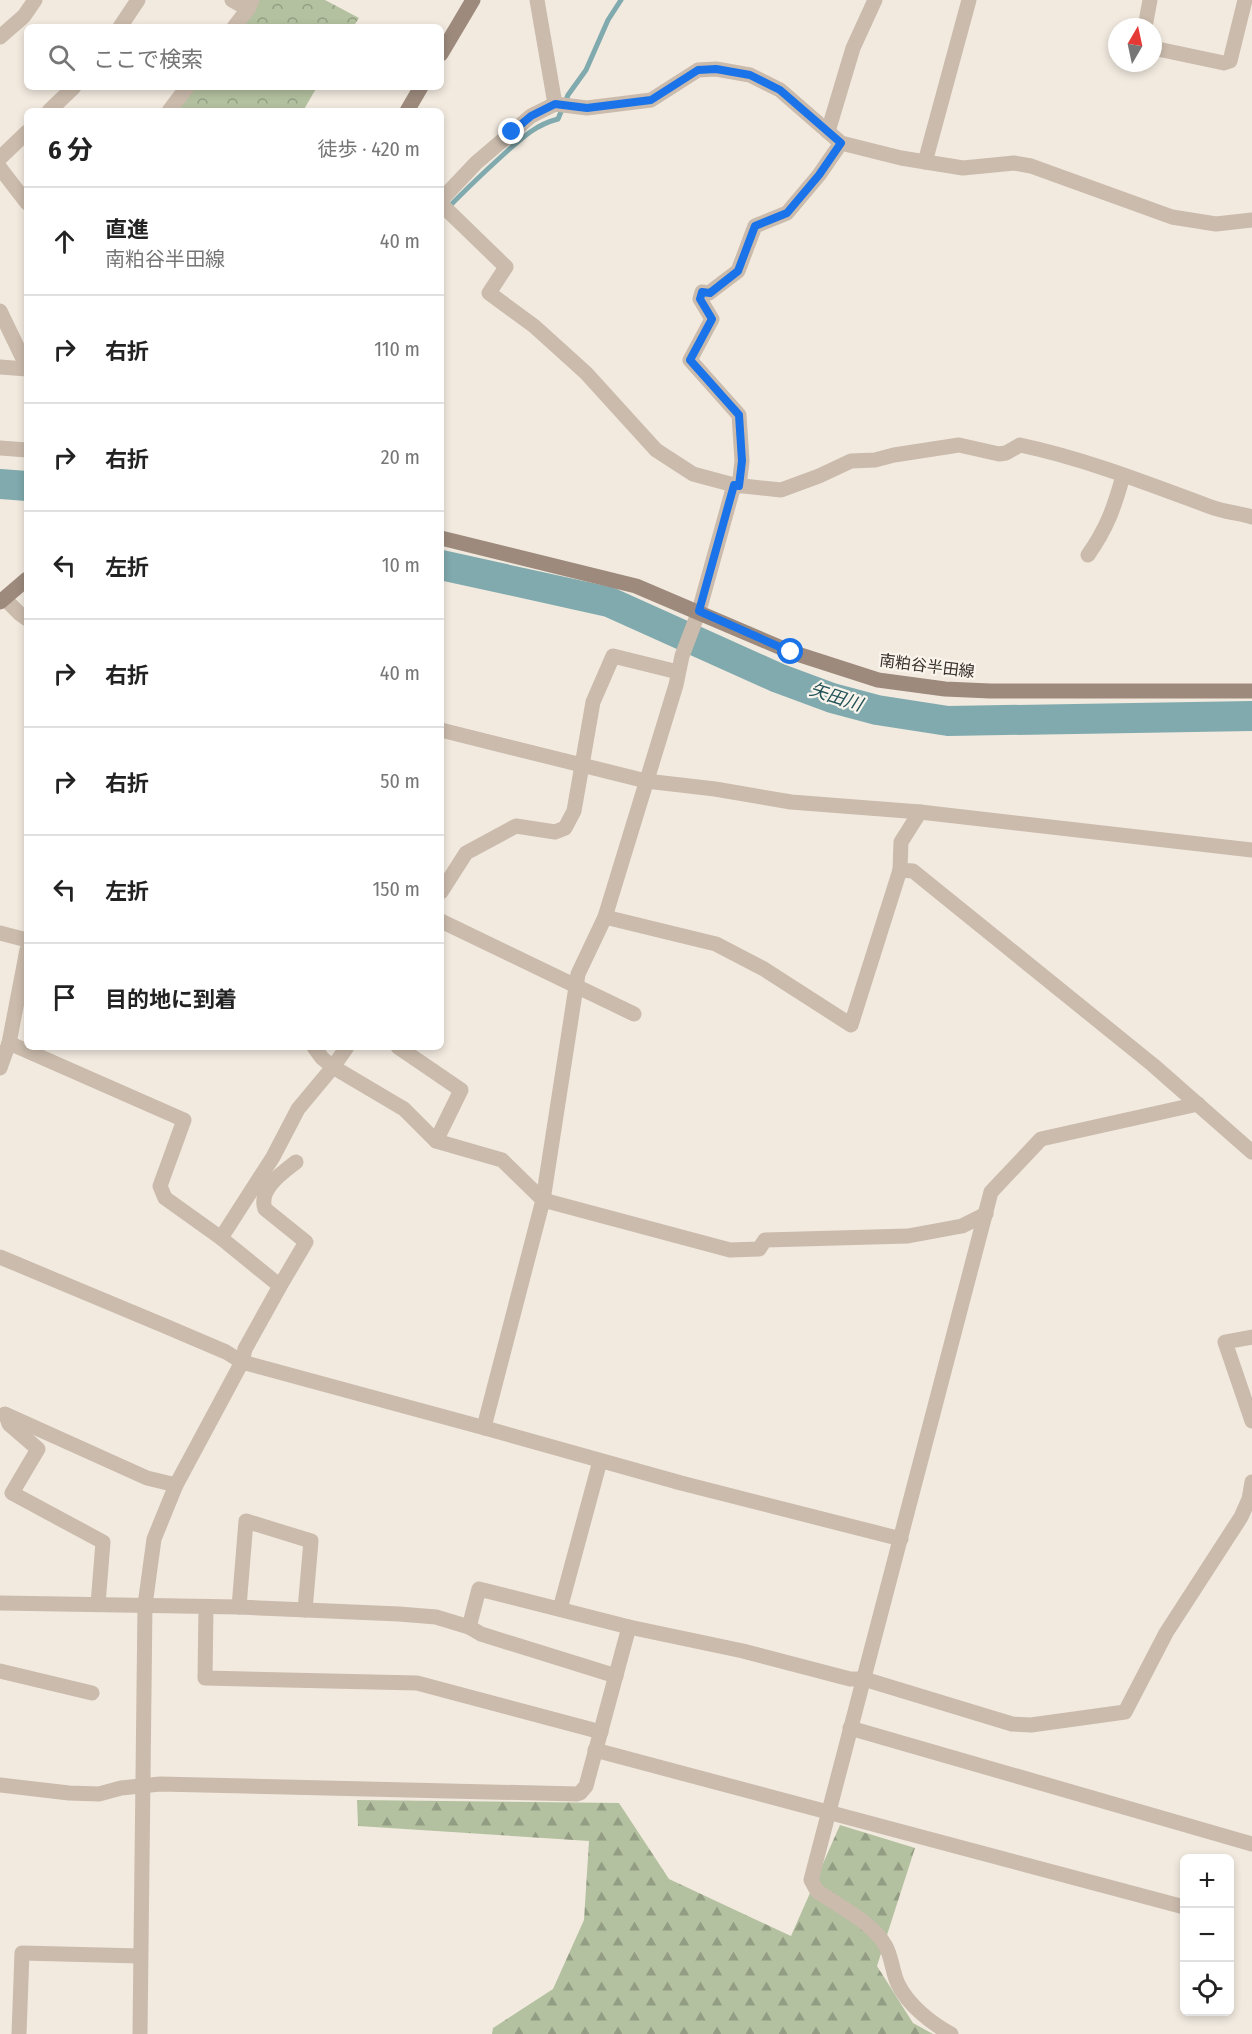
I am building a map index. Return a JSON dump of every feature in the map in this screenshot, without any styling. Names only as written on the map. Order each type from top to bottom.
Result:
[{"type":"main road","points":[[444,49],[473,0]]},
{"type":"main road","points":[[409,108],[419,90]]},
{"type":"main road","name":"南粕谷半田線","points":[[444,539],[636,586],[697,614],[791,652],[878,680],[945,689],[990,691],[1252,691]]},
{"type":"main road","points":[[3,601],[24,582]]},
{"type":"street","points":[[0,37],[24,16],[35,0]]},
{"type":"street","points":[[122,24],[138,0]]},
{"type":"street","points":[[232,0],[250,5],[236,24]]},
{"type":"street","points":[[537,0],[555,104]]},
{"type":"street","points":[[827,131],[853,48],[875,0]]},
{"type":"street","points":[[925,162],[969,0]]},
{"type":"street","points":[[1147,18],[1150,0]]},
{"type":"street","points":[[1162,50],[1224,63],[1230,61],[1245,0]]},
{"type":"street","points":[[444,197],[476,163],[531,116],[555,104],[587,108],[651,100],[698,70],[716,69],[750,75],[780,90],[841,143],[878,153],[963,168],[1014,163],[1031,166],[1172,217],[1216,224],[1252,220]]},
{"type":"street","points":[[52,108],[71,90]]},
{"type":"street","points":[[171,108],[185,90]]},
{"type":"street","points":[[0,158],[24,135]]},
{"type":"street","points":[[484,1428],[543,1200],[579,974],[605,917],[682,656],[737,486],[742,454],[739,415],[690,360],[712,319],[700,299],[702,292],[710,293],[738,271],[755,226],[787,213],[819,175],[841,143]]},
{"type":"street","points":[[0,168],[24,199]]},
{"type":"street","points":[[444,207],[506,267],[489,293],[534,326],[586,373],[656,450],[693,474],[737,486],[781,490],[851,461],[875,460],[959,445],[999,454],[1006,453],[1020,445],[1055,453],[1214,508],[1252,517]]},
{"type":"street","points":[[0,311],[24,362]]},
{"type":"street","points":[[0,367],[24,368]]},
{"type":"street","points":[[0,448],[24,450]]},
{"type":"street","points":[[1088,555],[1104,533],[1113,513],[1122,476]]},
{"type":"street","points":[[3,601],[24,617]]},
{"type":"street","points":[[444,887],[466,853],[516,826],[555,832],[565,828],[574,811],[594,702],[613,656],[678,672]]},
{"type":"street","points":[[444,731],[645,781],[715,789],[791,802],[920,812],[1252,849]]},
{"type":"street","points":[[605,917],[716,944],[764,969],[851,1025],[900,870],[901,842],[920,812]]},
{"type":"street","points":[[900,870],[913,871],[1153,1065],[1252,1152]]},
{"type":"street","points":[[444,922],[634,1014]]},
{"type":"street","points":[[0,933],[24,939]]},
{"type":"street","points":[[0,1068],[9,1043],[24,966]]},
{"type":"street","points":[[9,1043],[24,1050]]},
{"type":"street","points":[[25,1050],[184,1120],[160,1186],[161,1192],[165,1198],[221,1238],[280,1286]]},
{"type":"street","points":[[316,1050],[333,1067],[404,1109],[436,1141],[502,1160],[543,1200],[730,1250],[759,1249],[765,1240],[908,1236],[962,1226],[986,1214]]},
{"type":"street","points":[[221,1238],[273,1157],[298,1109],[345,1050]]},
{"type":"street","points":[[402,1050],[461,1090],[436,1141]]},
{"type":"street","points":[[951,2034],[906,1997],[898,1983],[886,1946],[877,1934],[817,1891],[810,1880],[991,1192],[1041,1139],[1198,1104]]},
{"type":"street","points":[[140,2034],[145,1605],[153,1539],[176,1485],[242,1362],[245,1349],[306,1242],[264,1209],[262,1202],[264,1194],[276,1179],[296,1162]]},
{"type":"street","points":[[0,1257],[185,1334],[226,1352],[242,1362],[600,1461],[901,1539]]},
{"type":"street","points":[[1252,1337],[1225,1342],[1252,1421]]},
{"type":"street","points":[[3,1413],[147,1479],[176,1485]]},
{"type":"street","points":[[3,1413],[9,1425],[38,1449],[12,1493],[103,1542],[98,1604]]},
{"type":"street","points":[[560,1609],[600,1461]]},
{"type":"street","points":[[470,1627],[479,1589],[850,1679],[864,1679],[1012,1724],[1031,1725],[1125,1712],[1166,1633],[1241,1517],[1249,1499],[1252,1482]]},
{"type":"street","points":[[238,1607],[246,1521],[311,1540],[305,1610]]},
{"type":"street","points":[[0,1603],[238,1607],[436,1617],[470,1627],[481,1634],[616,1676]]},
{"type":"street","points":[[206,1607],[205,1678],[417,1683],[601,1731]]},
{"type":"street","points":[[0,1785],[99,1794],[121,1788],[160,1784],[580,1793],[586,1786],[629,1627]]},
{"type":"street","points":[[0,1671],[92,1693]]},
{"type":"street","points":[[850,1728],[1252,1844]]},
{"type":"street","points":[[595,1750],[1180,1906]]},
{"type":"street","points":[[19,2034],[22,1953],[140,1956]]},
{"type":"green space","points":[[252,0],[325,0],[359,18],[355,24],[236,24]]},
{"type":"green space","points":[[185,90],[315,90],[305,108],[171,108]]},
{"type":"green space","points":[[357,1800],[619,1803],[669,1879],[791,1936],[840,1825],[915,1848],[877,1966],[913,2023],[933,2034],[492,2034],[493,2028],[553,1989],[584,1920],[589,1841],[358,1826]]},
{"type":"waterway","points":[[444,212],[523,137],[536,128],[558,119],[568,95],[586,70],[608,20],[621,0]]},
{"type":"waterway","name":"矢田川","points":[[0,484],[24,486]]},
{"type":"waterway","name":"矢田川","points":[[444,566],[609,602],[778,678],[832,698],[877,710],[948,721],[1252,716]]},
{"type":"route","points":[[512,132],[531,116],[555,104],[587,108],[651,100],[698,70],[716,69],[750,75],[780,90],[841,143],[819,175],[787,213],[755,226],[738,271],[710,293],[702,292],[700,299],[712,319],[690,360],[739,415],[742,446],[739,486],[734,485],[699,611],[791,652]]}]
